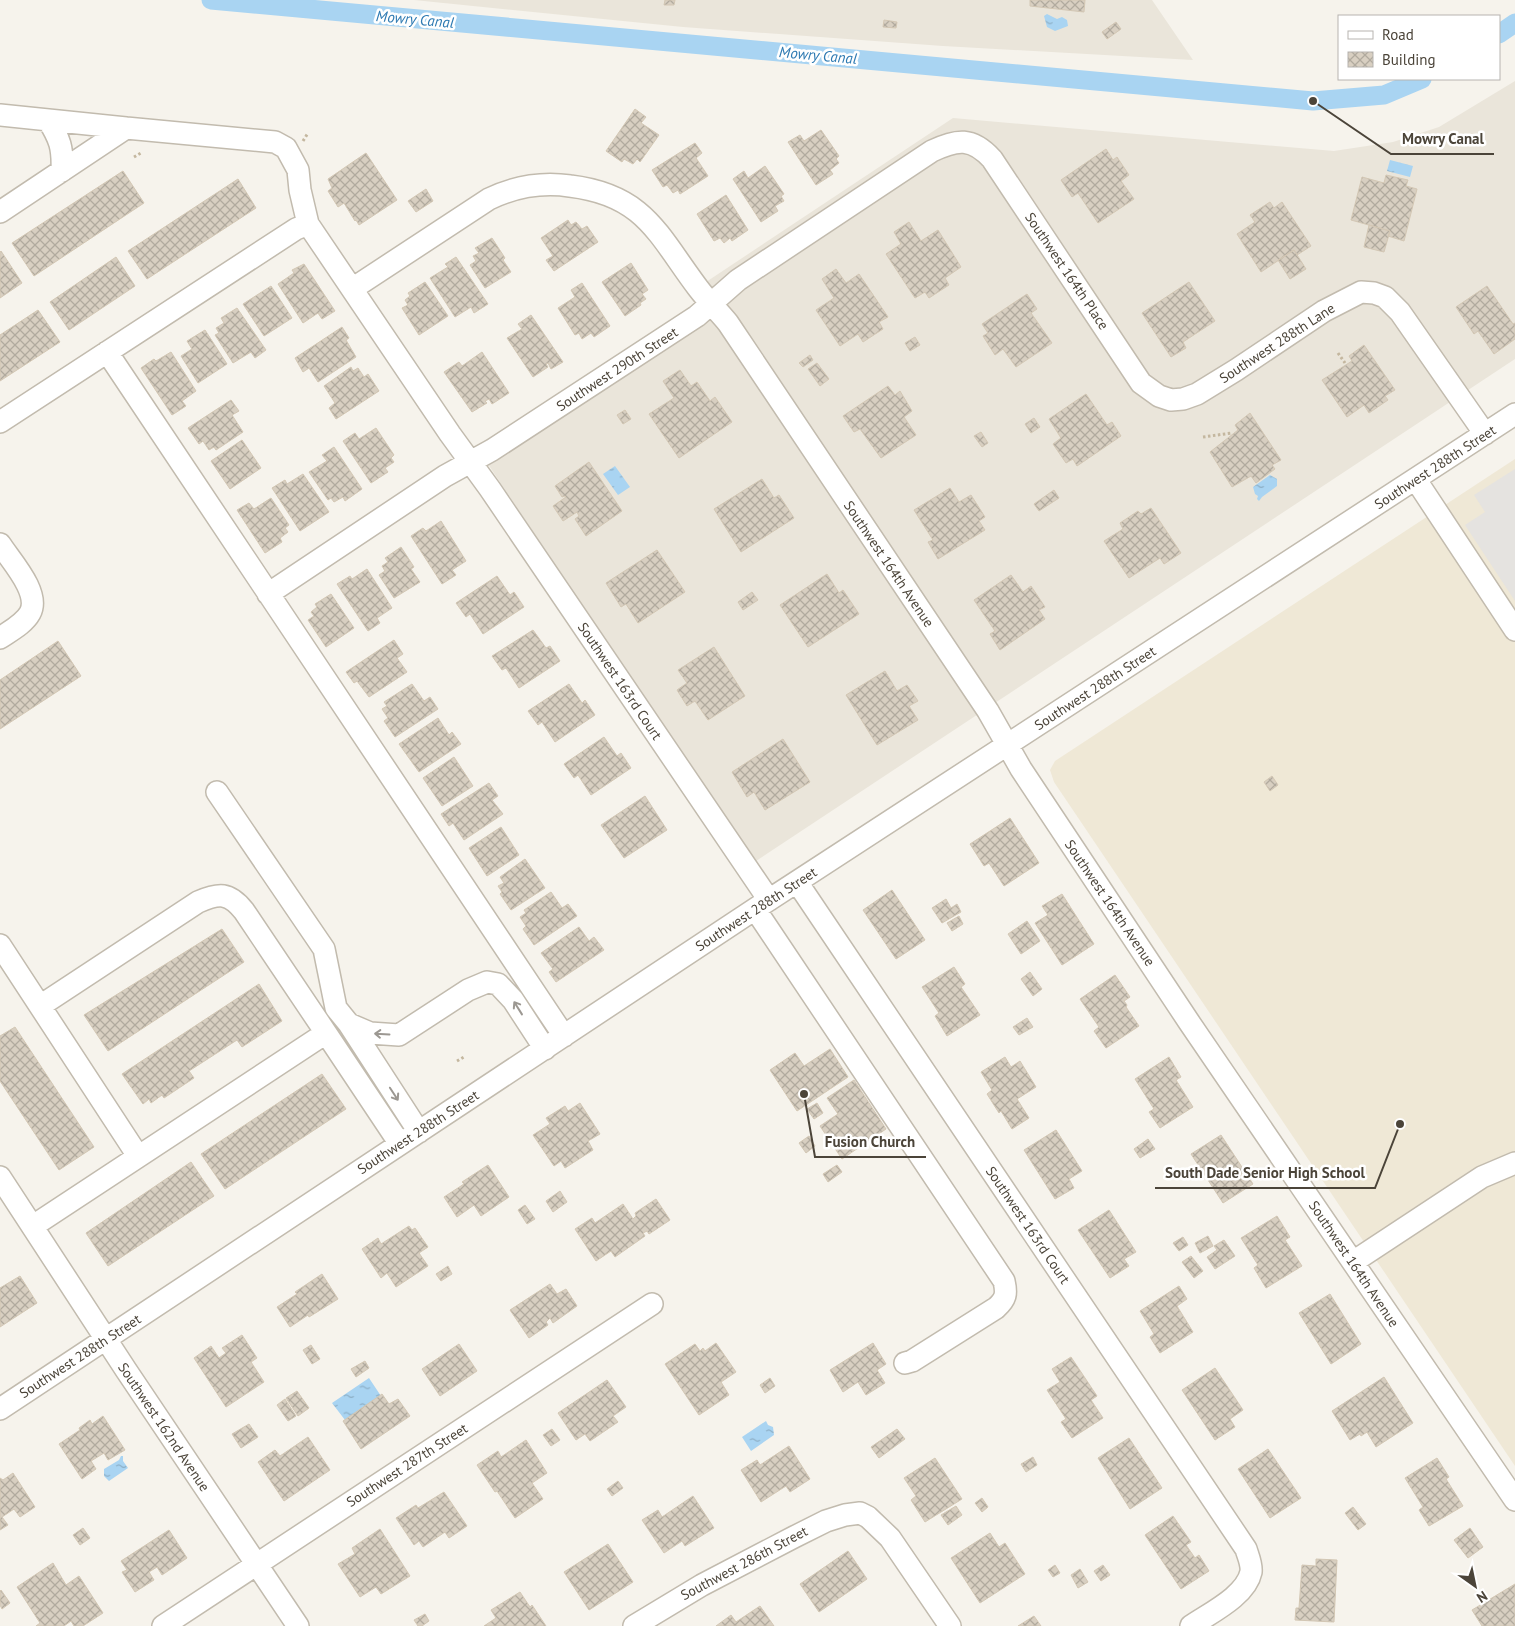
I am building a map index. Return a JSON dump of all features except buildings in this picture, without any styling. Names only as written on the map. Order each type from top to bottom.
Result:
[{"type":"street","points":[[0,114],[276,142],[286,148],[298,170],[300,190],[308,224],[296,229],[0,422]]},
{"type":"street","points":[[48,120],[58,135],[62,146],[62,171]]},
{"type":"street","points":[[0,212],[126,128]]},
{"type":"street","name":"Southwest 290th Street","points":[[268,594],[445,476],[492,450],[689,322],[738,280],[932,151],[950,143],[963,142]]},
{"type":"street","name":"Southwest 164th Place","points":[[963,142],[972,143],[984,150],[992,159],[1141,382],[1159,396],[1171,400]]},
{"type":"street","name":"Southwest 164th Avenue","points":[[352,289],[489,199],[500,193],[519,188],[552,184],[578,186],[601,192],[620,200],[639,213],[662,236],[698,289],[728,323],[988,711],[1021,769],[1189,1022],[1515,1500]]},
{"type":"street","name":"Southwest 163rd Court","points":[[308,224],[450,434],[471,461],[762,904],[1004,1281],[1007,1292],[1005,1299],[996,1308],[912,1361],[905,1363]]},
{"type":"street","name":"Southwest 288th Lane","points":[[1171,400],[1183,399],[1208,388],[1324,311],[1348,298],[1361,292],[1374,293],[1385,296],[1409,323],[1484,434]]},
{"type":"street","points":[[107,352],[564,1036]]},
{"type":"street","name":"Southwest 288th Street","points":[[0,1409],[762,904],[1515,414]]},
{"type":"street","points":[[1416,480],[1515,630]]},
{"type":"street","points":[[0,544],[28,585],[32,595],[33,606],[21,623],[0,638]]},
{"type":"street","points":[[217,792],[324,949],[336,1008],[349,1024],[419,1132]]},
{"type":"street","name":"Southwest 163rd Court","points":[[796,882],[1239,1537],[1250,1559],[1251,1571],[1245,1584],[1234,1598],[1191,1626]]},
{"type":"street","points":[[40,1006],[198,902],[212,896],[226,896],[236,900],[244,911],[400,1144]]},
{"type":"street","points":[[0,945],[138,1156]]},
{"type":"street","points":[[349,1024],[370,1033],[399,1035],[468,990],[487,982],[498,984],[513,1000],[545,1049]]},
{"type":"street","points":[[33,1226],[326,1033]]},
{"type":"street","points":[[1353,1262],[1482,1177],[1515,1163]]},
{"type":"street","name":"Southwest 162nd Avenue","points":[[0,1177],[298,1626]]},
{"type":"street","name":"Southwest 287th Street","points":[[163,1626],[652,1304]]},
{"type":"street","name":"Southwest 286th Street","points":[[634,1626],[702,1585],[826,1520],[860,1513],[868,1516],[890,1538],[950,1626]]},
{"type":"path","points":[[134,157],[141,152]]},
{"type":"path","points":[[1338,353],[1345,363]]},
{"type":"path","points":[[1203,437],[1232,433]]},
{"type":"path","points":[[457,1061],[464,1057]]},
{"type":"shaded area","points":[[414,0],[1152,0],[1193,60],[943,46],[683,27]]},
{"type":"shaded area","points":[[1515,81],[1515,359],[753,863],[480,452],[703,304],[694,290],[953,118],[1334,151],[1393,142],[1439,127]]},
{"type":"shaded area","points":[[1515,459],[1515,1466],[1054,782],[1050,770],[1055,761]]},
{"type":"shaded area","points":[[1515,469],[1515,601],[1465,525],[1485,512],[1474,495]]},
{"type":"water","points":[[1047,14],[1057,19],[1062,17],[1067,20],[1068,26],[1055,31],[1047,27],[1044,16]]},
{"type":"water","points":[[1390,160],[1413,166],[1410,177],[1387,171]]},
{"type":"water","points":[[615,466],[630,487],[618,495],[603,474]]},
{"type":"water","points":[[1270,475],[1277,479],[1277,486],[1259,501],[1253,487]]},
{"type":"water","points":[[369,1378],[381,1396],[345,1420],[332,1403]]},
{"type":"water","points":[[766,1421],[768,1425],[773,1427],[774,1435],[751,1451],[742,1437]]},
{"type":"water","points":[[123,1456],[123,1461],[128,1468],[109,1481],[104,1476],[104,1469],[119,1460]]},
{"type":"waterway","name":"Mowry Canal","points":[[211,0],[1313,101],[1384,95],[1420,80]]},
{"type":"waterway","name":"Mowry Canal","points":[[1500,33],[1515,23]]},
{"type":"place","name":"Mowry Canal","points":[[1313,101]]},
{"type":"place","name":"Fusion Church","points":[[804,1094]]},
{"type":"place","name":"South Dade Senior High School","points":[[1400,1124]]}]
